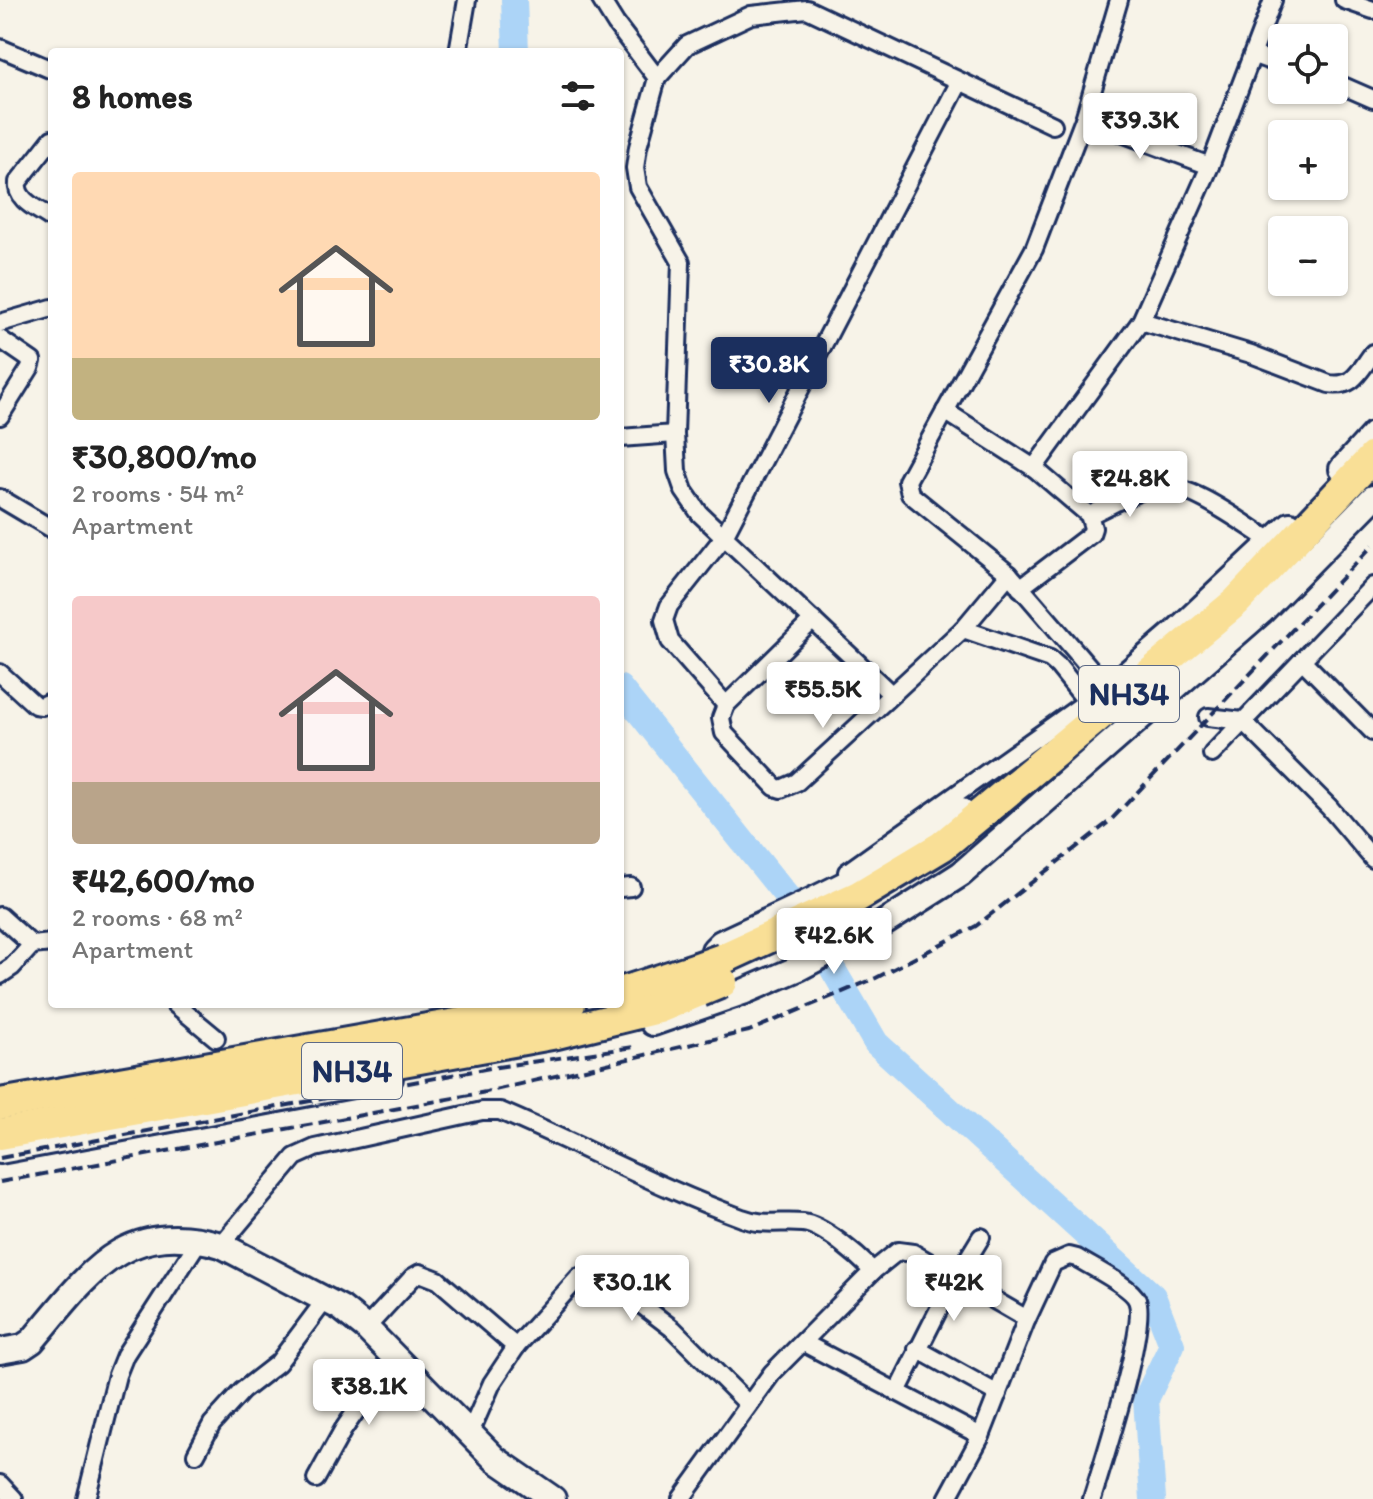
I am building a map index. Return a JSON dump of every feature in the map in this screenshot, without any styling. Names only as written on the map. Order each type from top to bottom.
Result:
[{"type":"highway","name":"NH34","points":[[0,1134],[557,1033],[659,1008],[778,945],[852,892],[942,846],[1224,613],[1373,457]]},
{"type":"highway","name":"NH34","points":[[852,892],[955,862],[1042,786],[1201,656],[1295,567],[1373,484]]},
{"type":"highway","name":"NH34","points":[[624,992],[712,980]]},
{"type":"highway","name":"NH34","points":[[0,1104],[546,1008]]},
{"type":"street","points":[[459,48],[467,0]]},
{"type":"street","points":[[601,0],[657,78]]},
{"type":"street","points":[[1109,690],[1009,574],[910,494],[907,487],[909,474],[1034,249],[1084,119],[1119,0]]},
{"type":"street","points":[[1034,468],[1141,321],[1210,166],[1273,0]]},
{"type":"street","points":[[1344,0],[1373,10]]},
{"type":"street","points":[[891,694],[723,538],[684,491],[677,471],[675,434],[681,262],[638,187],[635,168],[657,78],[687,45],[721,27],[751,15],[808,4],[959,83],[1053,125]]},
{"type":"street","points":[[0,48],[48,68]]},
{"type":"street","points":[[1254,55],[1268,60]]},
{"type":"street","points":[[726,705],[670,641],[664,620],[669,606],[723,538],[959,83]]},
{"type":"street","points":[[1348,88],[1373,99]]},
{"type":"street","points":[[1084,119],[1210,166]]},
{"type":"street","points":[[48,144],[18,182],[17,189],[20,196],[48,216]]},
{"type":"street","points":[[0,323],[48,309]]},
{"type":"street","points":[[1141,321],[1251,354],[1341,386],[1351,382],[1373,353]]},
{"type":"street","points":[[0,339],[32,361],[0,416]]},
{"type":"street","points":[[945,411],[1034,468],[1089,515],[1093,528],[1091,534],[1020,588]]},
{"type":"street","points":[[624,438],[675,434]]},
{"type":"street","points":[[852,892],[876,869],[932,835],[1109,690],[1273,542],[1373,435]]},
{"type":"street","points":[[1089,515],[1153,487],[1171,486],[1193,495],[1273,542]]},
{"type":"street","points":[[0,498],[48,527]]},
{"type":"street","points":[[712,980],[710,970],[714,950],[721,943],[778,945],[847,942],[884,923],[961,874],[1261,612],[1373,498]]},
{"type":"street","points":[[813,620],[726,705],[721,718],[724,733],[775,787],[781,789],[797,782],[963,629],[1009,574]]},
{"type":"street","points":[[1212,754],[1373,586]]},
{"type":"street","points":[[963,629],[1050,659],[1088,705]]},
{"type":"street","points":[[1302,660],[1373,732]]},
{"type":"street","points":[[0,673],[35,705],[48,703]]},
{"type":"street","points":[[1208,717],[1243,721],[1329,807],[1373,859]]},
{"type":"street","points":[[0,916],[32,945]]},
{"type":"street","points":[[0,975],[32,945],[48,943]]},
{"type":"street","points":[[0,1151],[613,1034],[778,945]]},
{"type":"street","points":[[180,1008],[216,1038]]},
{"type":"street","points":[[86,1499],[117,1375],[125,1355],[210,1242],[295,1157],[315,1148],[482,1111],[500,1111],[655,1183],[744,1219],[763,1224],[810,1224],[861,1259],[873,1271]]},
{"type":"street","points":[[0,1351],[23,1347],[32,1341],[85,1278],[118,1252],[142,1242],[174,1237],[210,1242],[326,1299],[366,1328],[495,1459],[547,1497]]},
{"type":"street","points":[[897,1392],[956,1277],[981,1237]]},
{"type":"street","points":[[681,1499],[772,1373],[873,1271],[898,1251],[906,1250],[1027,1319]]},
{"type":"street","points":[[947,1499],[981,1436],[1027,1319],[1053,1263],[1069,1256],[1130,1292],[1137,1301],[1139,1314],[1134,1349],[1092,1499]]},
{"type":"street","points":[[366,1328],[420,1273],[438,1280],[516,1347]]},
{"type":"street","points":[[470,1433],[492,1383],[516,1347],[579,1277],[596,1274],[609,1280],[673,1329],[748,1404]]},
{"type":"street","points":[[196,1454],[212,1424],[242,1391],[278,1363],[326,1299]]},
{"type":"street","points":[[804,1343],[981,1436]]},
{"type":"street","points":[[917,1349],[998,1394]]},
{"type":"street","points":[[316,1479],[343,1430],[394,1356]]},
{"type":"street","points":[[0,1484],[14,1499]]},
{"type":"waterway","points":[[514,0],[516,48]]},
{"type":"waterway","points":[[624,693],[800,913],[876,1043],[1153,1296],[1172,1345],[1146,1399],[1153,1499]]},
{"type":"railway","points":[[0,1182],[486,1092],[749,1031],[876,978],[976,926],[1110,821],[1373,545]]},
{"type":"railway","points":[[0,1158],[490,1068],[634,1047]]}]
